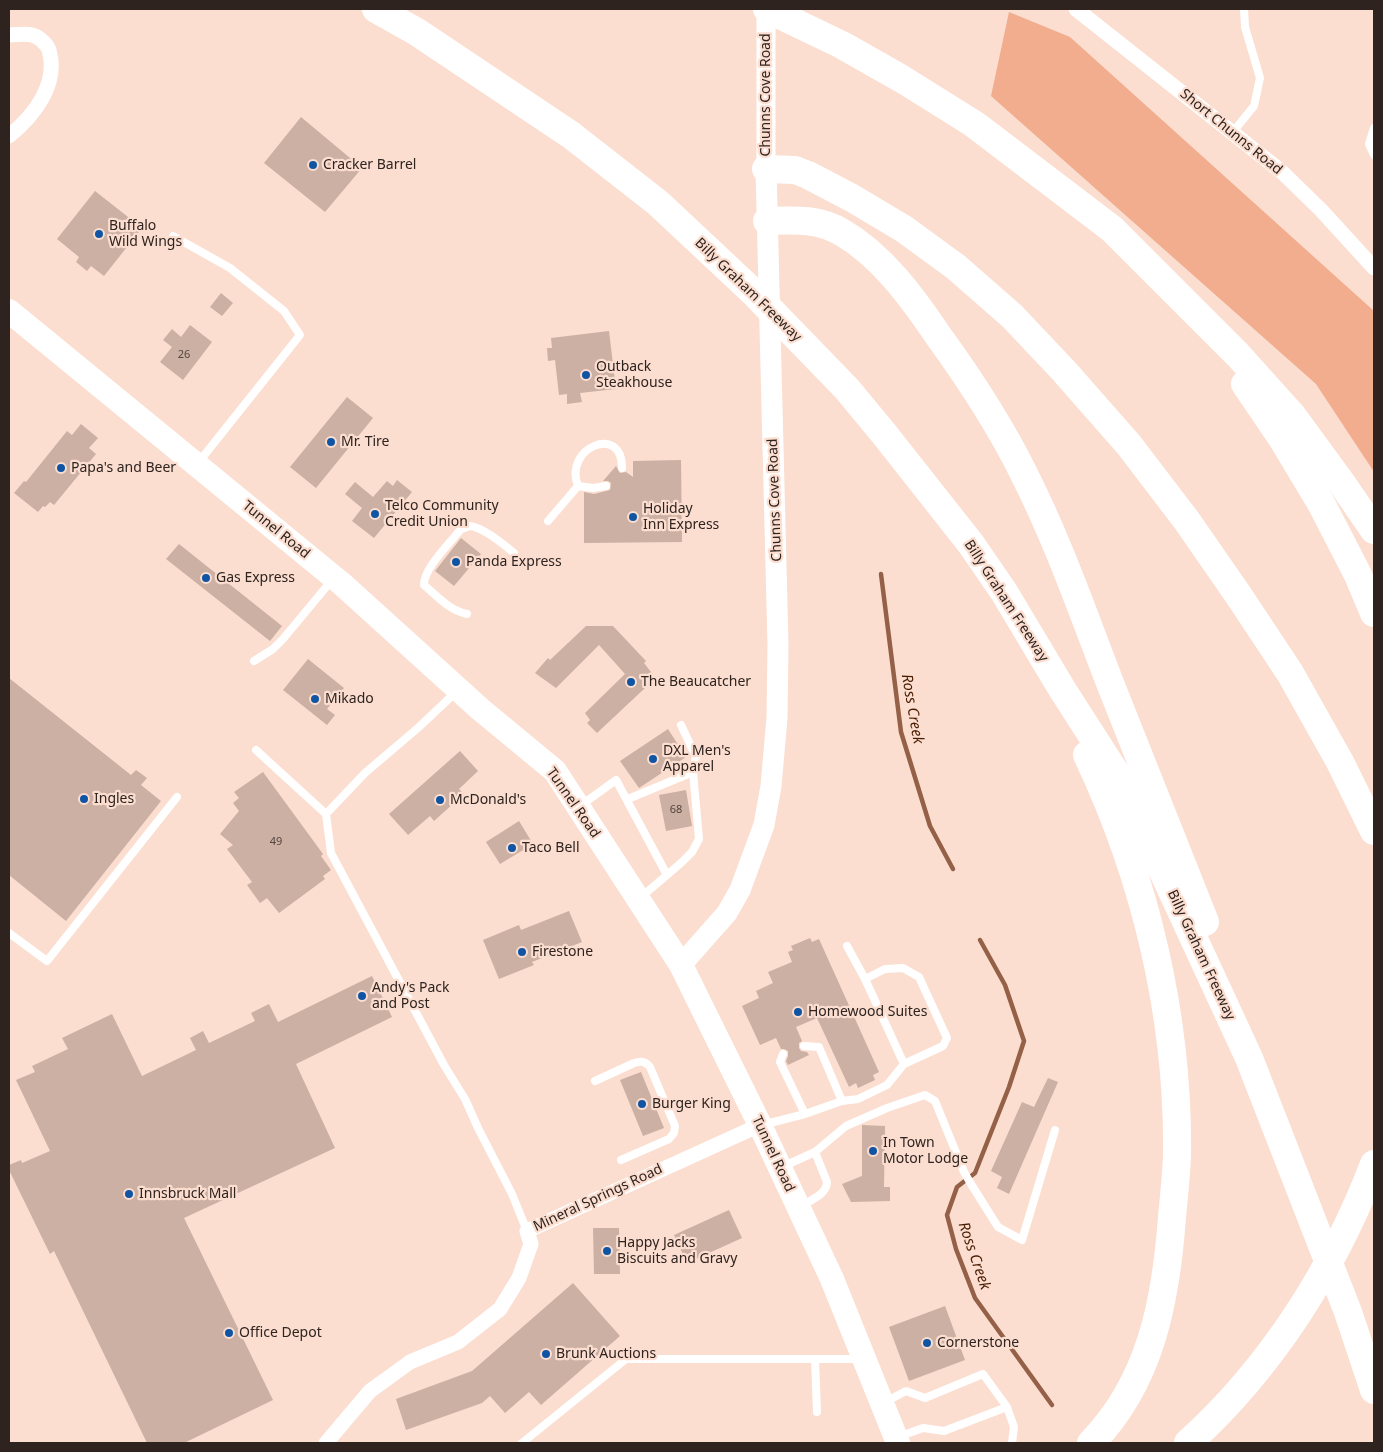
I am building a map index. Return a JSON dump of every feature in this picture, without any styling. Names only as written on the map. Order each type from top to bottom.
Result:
[{"type":"highway","name":"Billy Graham Freeway","points":[[376,9],[417,32],[571,134],[658,203],[753,292],[847,389],[971,544],[1004,592],[1121,781],[1249,1058],[1348,1312],[1374,1390]]},
{"type":"highway","points":[[767,9],[842,45],[902,78],[974,124],[1112,229],[1238,354],[1292,415],[1374,530]]},
{"type":"highway","points":[[766,169],[795,170],[808,175],[852,198],[904,229],[956,266],[1005,310],[1064,371],[1134,453],[1186,521],[1239,596],[1290,673],[1340,762],[1374,831]]},
{"type":"highway","points":[[767,221],[816,222],[843,233],[857,243],[877,260],[902,287],[955,358],[984,403],[1024,474],[1070,577],[1244,1020],[1249,1058]]},
{"type":"highway","points":[[1166,283],[1178,308],[1248,387],[1283,440],[1322,505],[1358,575],[1374,613]]},
{"type":"highway","points":[[1062,688],[1069,718],[1102,788],[1120,835],[1132,868],[1147,921],[1159,973],[1168,1026],[1176,1105],[1177,1158],[1171,1230],[1165,1288],[1158,1319],[1140,1372],[1128,1395],[1112,1420],[1091,1443]]},
{"type":"highway","points":[[1188,1443],[1241,1389],[1278,1343],[1305,1304],[1346,1230],[1374,1164]]},
{"type":"main road","name":"Chunns Cove Road","points":[[681,964],[727,913],[740,890],[764,825],[771,786],[777,718],[778,646],[766,169]]},
{"type":"main road","name":"Tunnel Road","points":[[9,311],[334,577],[458,690],[555,771],[681,964],[760,1125],[832,1279],[897,1440]]},
{"type":"street","name":"Chunns Cove Road","points":[[766,169],[767,9]]},
{"type":"street","name":"Short Chunns Road","points":[[1076,9],[1261,154],[1327,216],[1374,268]]},
{"type":"street","points":[[9,35],[34,35],[47,46],[52,70],[41,100],[31,114],[9,136]]},
{"type":"street","name":"Mineral Springs Road","points":[[326,1443],[370,1391],[410,1362],[458,1342],[500,1309],[519,1278],[531,1244],[527,1231],[760,1125]]},
{"type":"lane","points":[[1233,132],[1254,106],[1260,78],[1245,27],[1244,9]]},
{"type":"lane","points":[[1374,128],[1369,144],[1374,154]]},
{"type":"lane","points":[[173,236],[230,268],[284,311],[300,335],[196,464]]},
{"type":"lane","points":[[578,486],[574,477],[577,465],[584,452],[593,445],[607,443],[614,447],[620,454],[622,468]]},
{"type":"lane","points":[[578,486],[592,488],[606,486]]},
{"type":"lane","points":[[548,521],[578,486]]},
{"type":"lane","points":[[467,614],[449,607],[424,585],[424,579],[430,568],[462,529],[469,526],[477,528],[502,543],[514,553]]},
{"type":"lane","points":[[254,661],[283,639],[334,577]]},
{"type":"lane","points":[[326,814],[365,773],[419,727],[458,690]]},
{"type":"lane","points":[[638,899],[681,864],[692,852],[698,839],[693,772],[696,757],[682,725]]},
{"type":"lane","points":[[256,750],[326,814],[331,853],[444,1065],[465,1099],[512,1194],[527,1231]]},
{"type":"lane","points":[[628,799],[693,772]]},
{"type":"lane","points":[[579,807],[616,780],[667,874]]},
{"type":"lane","points":[[9,933],[47,961],[177,797]]},
{"type":"lane","points":[[847,946],[865,979],[904,1064]]},
{"type":"lane","points":[[760,1125],[804,1114],[842,1101],[858,1099],[887,1085],[904,1064],[943,1046],[947,1038],[919,977],[903,968],[885,969],[865,979]]},
{"type":"lane","points":[[804,1046],[819,1047],[842,1101]]},
{"type":"lane","points":[[784,1054],[780,1062],[782,1068],[804,1114]]},
{"type":"lane","points":[[594,1081],[634,1063],[640,1061],[646,1063],[650,1067],[675,1126],[674,1133],[669,1139],[621,1160]]},
{"type":"lane","points":[[780,1168],[815,1152],[846,1126],[887,1108],[925,1095],[935,1101],[964,1172],[998,1227],[1022,1240],[1056,1130]]},
{"type":"lane","points":[[799,1208],[824,1192],[827,1187],[827,1182],[815,1152]]},
{"type":"lane","points":[[522,1443],[626,1360],[865,1360]]},
{"type":"lane","points":[[815,1360],[817,1412]]},
{"type":"lane","points":[[882,1403],[906,1391],[925,1398],[983,1374],[1007,1407],[1014,1427],[1012,1443]]},
{"type":"lane","points":[[897,1440],[923,1428],[944,1431],[1007,1407]]},
{"type":"shaded area","points":[[1009,12],[1070,37],[1374,311],[1374,472],[1316,384],[991,96]]},
{"type":"building","name":"Cracker Barrel","points":[[301,117],[362,168],[325,212],[264,163]]},
{"type":"building","name":"Buffalo Wild Wings","points":[[95,191],[142,228],[104,276],[91,266],[87,271],[76,262],[79,257],[57,239]]},
{"type":"building","points":[[221,293],[233,303],[222,316],[210,307]]},
{"type":"building","points":[[190,325],[212,342],[183,380],[160,362],[172,347],[163,340],[172,329],[181,337]]},
{"type":"building","name":"Outback Steakhouse","points":[[609,331],[616,389],[580,393],[582,402],[567,404],[567,394],[559,395],[555,360],[548,361],[547,348],[552,348],[551,338]]},
{"type":"building","name":"Mr. Tire","points":[[347,397],[373,418],[316,488],[290,467]]},
{"type":"building","name":"Papa's and Beer","points":[[81,424],[98,438],[89,448],[96,454],[54,505],[50,502],[38,512],[14,493],[24,481],[26,482],[67,431],[72,435]]},
{"type":"building","name":"Holiday Inn Express","points":[[681,460],[682,542],[584,543],[584,492],[594,494],[610,490],[611,483],[603,481],[616,466],[620,473],[626,472],[633,477],[633,461]]},
{"type":"building","name":"Telco Community Credit Union","points":[[397,480],[412,492],[374,538],[352,521],[362,508],[345,494],[355,482],[373,497],[387,481],[393,486]]},
{"type":"building","points":[[461,538],[481,554],[454,586],[435,571]]},
{"type":"building","name":"Gas Express","points":[[179,544],[282,626],[270,641],[166,559]]},
{"type":"building","name":"The Beaucatcher","points":[[586,626],[613,626],[646,661],[644,663],[651,672],[643,685],[645,688],[597,733],[587,723],[590,720],[585,713],[625,674],[599,645],[556,688],[535,673],[548,658],[550,660]]},
{"type":"building","name":"Mikado","points":[[308,659],[344,688],[327,709],[335,715],[327,725],[283,690]]},
{"type":"building","name":"Ingles","points":[[9,678],[131,775],[136,770],[147,778],[141,785],[161,801],[66,921],[9,875]]},
{"type":"building","name":"DXL Men's Apparel","points":[[668,729],[686,757],[639,788],[620,761]]},
{"type":"building","points":[[460,751],[478,771],[459,789],[464,794],[434,821],[430,816],[408,835],[389,814]]},
{"type":"building","points":[[263,772],[323,854],[321,856],[331,870],[323,876],[325,879],[279,913],[267,898],[260,903],[247,885],[252,882],[227,849],[233,845],[220,834],[239,811],[233,803],[239,798],[234,792]]},
{"type":"building","points":[[686,790],[692,826],[666,831],[659,795]]},
{"type":"building","points":[[519,821],[533,844],[500,864],[486,842]]},
{"type":"building","name":"Firestone","points":[[569,911],[582,942],[532,962],[534,965],[499,979],[483,940],[519,925],[521,930]]},
{"type":"building","name":"Homewood Suites","points":[[810,938],[812,942],[819,939],[879,1072],[873,1075],[875,1080],[858,1088],[856,1083],[849,1087],[817,1018],[796,1027],[802,1041],[799,1043],[799,1048],[809,1055],[788,1065],[786,1061],[788,1051],[781,1049],[776,1038],[760,1045],[742,1006],[759,998],[756,991],[773,983],[768,972],[792,962],[788,952],[793,950],[791,946]]},
{"type":"building","name":"Innsbruck Mall","points":[[372,976],[392,1017],[296,1064],[335,1148],[184,1218],[273,1400],[184,1443],[147,1443],[54,1251],[50,1254],[9,1170],[9,1165],[21,1160],[22,1163],[50,1151],[16,1080],[35,1072],[32,1066],[68,1049],[62,1038],[112,1014],[142,1076],[196,1050],[190,1038],[203,1031],[209,1043],[255,1021],[251,1013],[269,1004],[278,1022]]},
{"type":"building","name":"Burger King","points":[[641,1072],[664,1128],[643,1136],[620,1080]]},
{"type":"building","points":[[1048,1078],[1058,1082],[1009,1194],[997,1188],[1002,1177],[991,1171],[1022,1102],[1034,1107]]},
{"type":"building","points":[[862,1125],[885,1126],[884,1187],[890,1187],[890,1201],[851,1202],[842,1184],[862,1176]]},
{"type":"building","points":[[729,1210],[742,1238],[687,1263],[674,1235]]},
{"type":"building","name":"Happy Jacks Biscuits and Gravy","points":[[593,1228],[619,1228],[620,1274],[594,1274]]},
{"type":"building","name":"Brunk Auctions","points":[[573,1283],[620,1336],[541,1405],[529,1392],[505,1413],[490,1396],[482,1403],[406,1430],[396,1399],[472,1371]]},
{"type":"building","name":"Cornerstone","points":[[945,1306],[965,1360],[909,1381],[889,1327]]},
{"type":"waterway","name":"Ross Creek","points":[[881,574],[901,732],[930,826],[953,869]]},
{"type":"waterway","name":"Ross Creek","points":[[980,940],[1005,985],[1024,1041],[1009,1087],[975,1173],[957,1187],[947,1215],[956,1249],[975,1298],[1052,1405]]},
{"type":"place","name":"Cracker Barrel","points":[[313,165]]},
{"type":"place","name":"Buffalo Wild Wings","points":[[99,234]]},
{"type":"place","name":"Outback Steakhouse","points":[[586,375]]},
{"type":"place","name":"Mr. Tire","points":[[331,442]]},
{"type":"place","name":"Papa's and Beer","points":[[61,468]]},
{"type":"place","name":"Telco Community Credit Union","points":[[375,514]]},
{"type":"place","name":"Holiday Inn Express","points":[[633,517]]},
{"type":"place","name":"Panda Express","points":[[456,562]]},
{"type":"place","name":"Gas Express","points":[[206,578]]},
{"type":"place","name":"The Beaucatcher","points":[[631,682]]},
{"type":"place","name":"Mikado","points":[[315,699]]},
{"type":"place","name":"DXL Men's Apparel","points":[[653,759]]},
{"type":"place","name":"Ingles","points":[[84,799]]},
{"type":"place","name":"McDonald's","points":[[440,800]]},
{"type":"place","name":"Taco Bell","points":[[512,848]]},
{"type":"place","name":"Firestone","points":[[522,952]]},
{"type":"place","name":"Andy's Pack and Post","points":[[362,996]]},
{"type":"place","name":"Homewood Suites","points":[[798,1012]]},
{"type":"place","name":"Burger King","points":[[642,1104]]},
{"type":"place","name":"In Town Motor Lodge","points":[[873,1151]]},
{"type":"place","name":"Innsbruck Mall","points":[[129,1194]]},
{"type":"place","name":"Happy Jacks Biscuits and Gravy","points":[[607,1251]]},
{"type":"place","name":"Office Depot","points":[[229,1333]]},
{"type":"place","name":"Cornerstone","points":[[927,1343]]},
{"type":"place","name":"Brunk Auctions","points":[[546,1354]]}]
